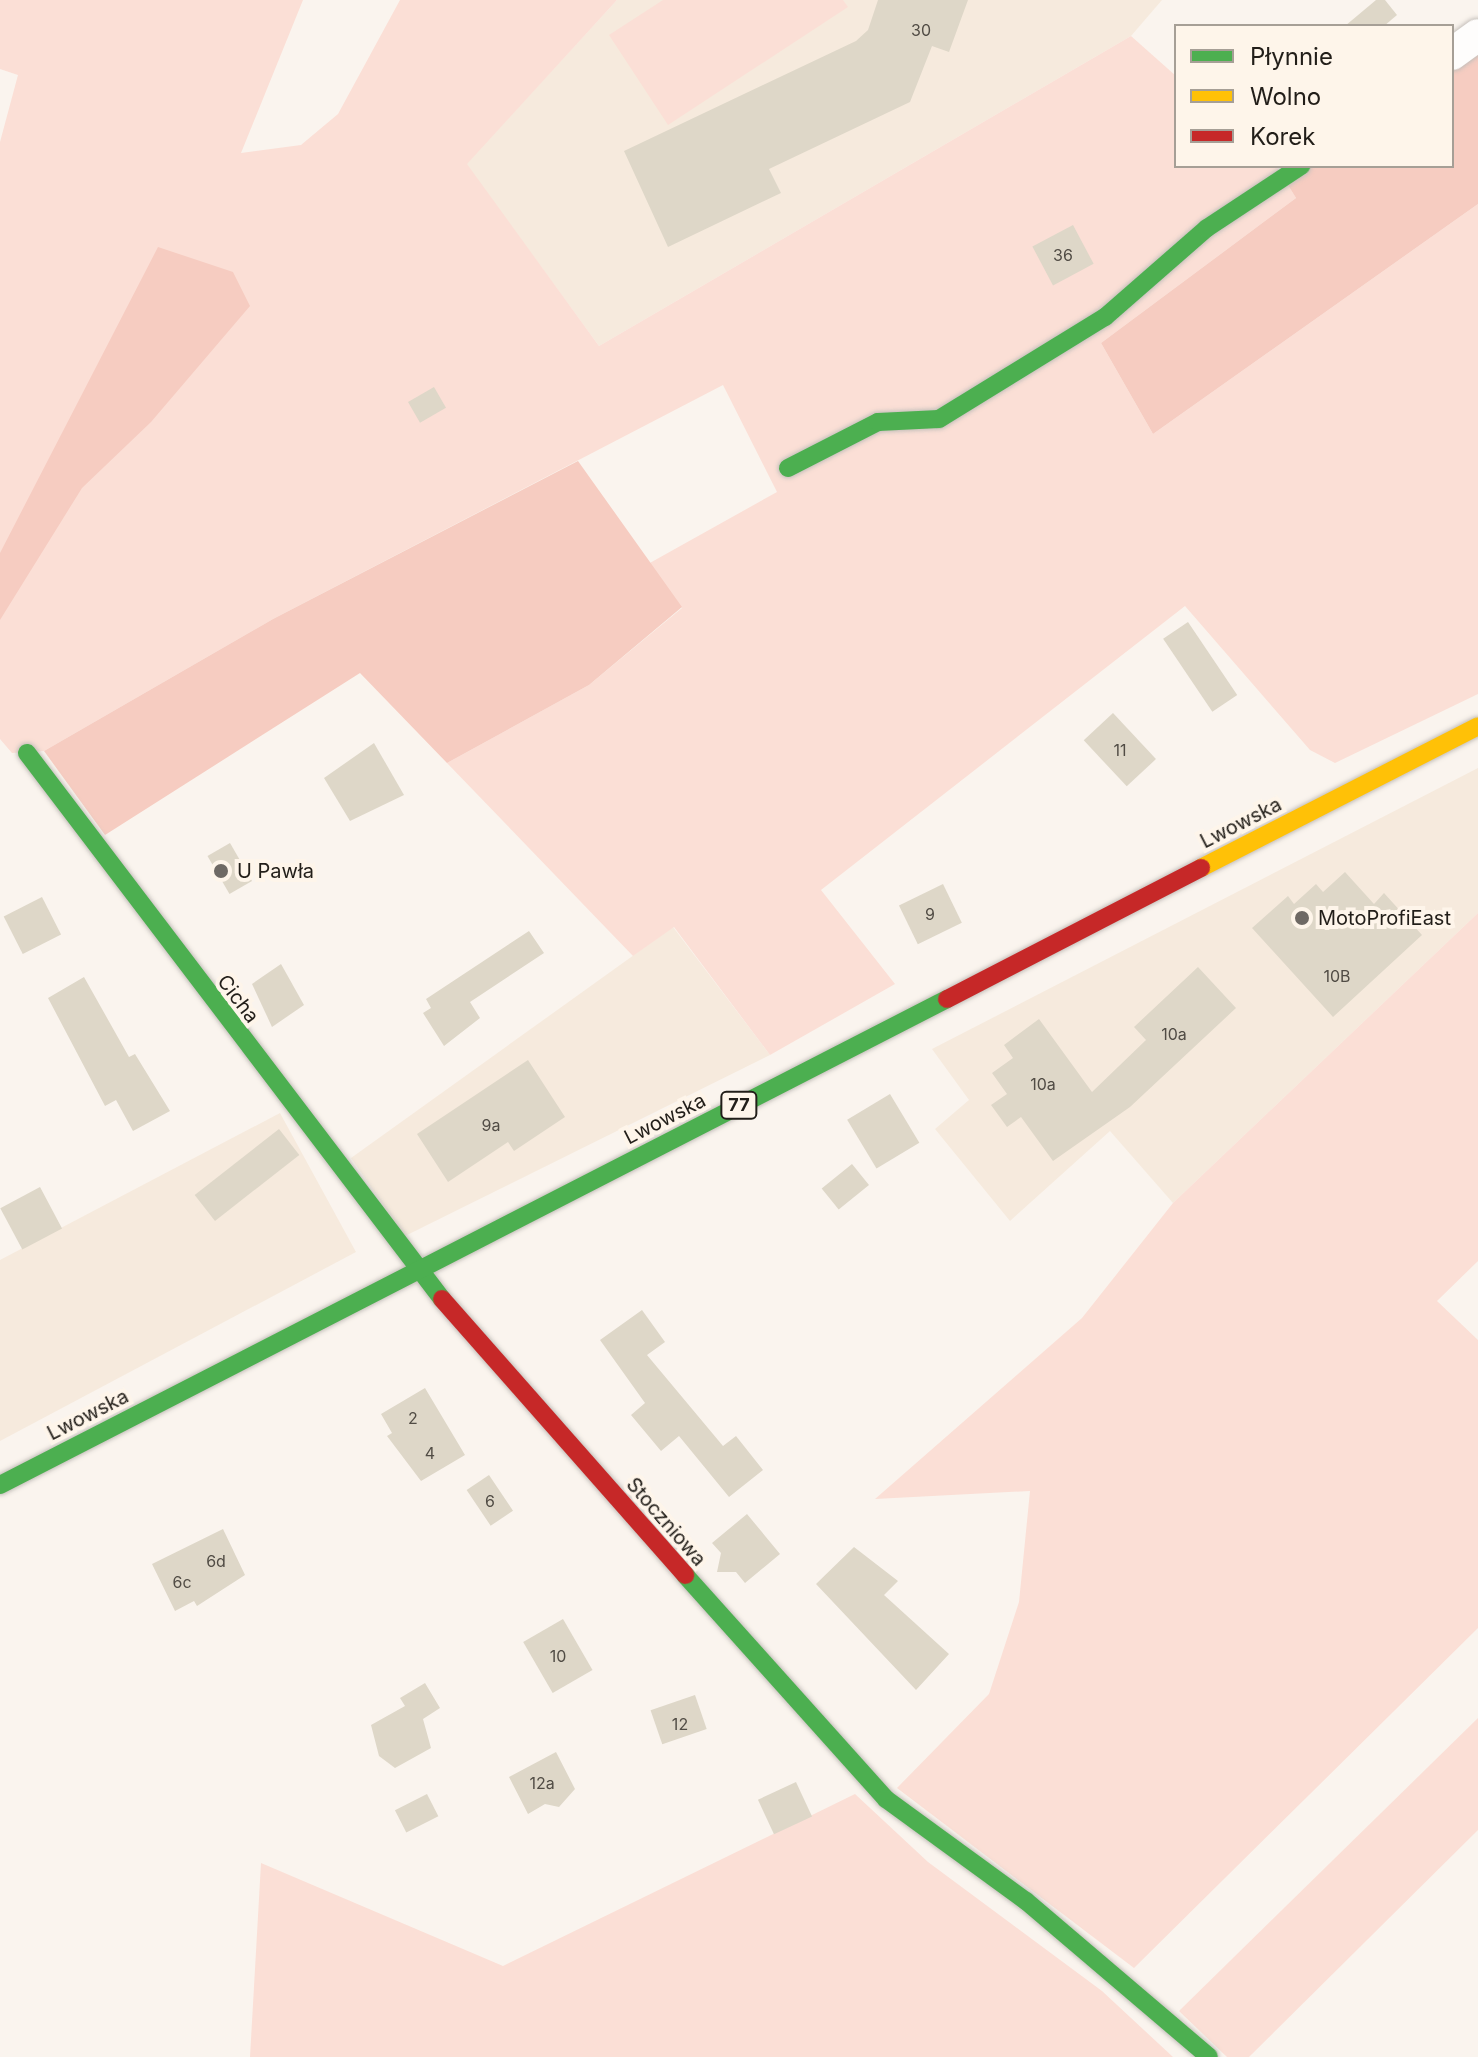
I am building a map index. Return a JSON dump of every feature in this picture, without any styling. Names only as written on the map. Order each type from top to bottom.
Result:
[{"type":"street","points":[[1454,53],[1478,35]]},
{"type":"street","points":[[788,468],[878,422],[939,419],[1105,317],[1207,228],[1298,168]]},
{"type":"street","name":"Lwowska","points":[[0,1485],[1478,726]]},
{"type":"street","name":"Cicha","points":[[27,753],[417,1270]]},
{"type":"street","name":"Stoczniowa","points":[[417,1270],[886,1799],[1026,1901],[1209,2057]]},
{"type":"shaded area","points":[[0,0],[303,0],[241,153],[301,145],[338,114],[400,0],[617,0],[467,164],[599,346],[1131,36],[1174,74],[1174,168],[1277,168],[1296,198],[1101,343],[1153,434],[1478,204],[1478,694],[1335,763],[1310,750],[1185,606],[821,890],[895,984],[770,1055],[674,927],[633,956],[447,763],[589,685],[682,608],[648,564],[777,492],[723,385],[273,619],[44,751],[12,753],[0,739],[0,142],[18,75],[0,69]]},
{"type":"shaded area","points":[[617,0],[1162,0],[1131,36],[599,346],[466,164]]},
{"type":"shaded area","points":[[663,0],[843,0],[848,7],[668,125],[609,35]]},
{"type":"shaded area","points":[[1478,48],[1478,204],[1153,434],[1101,343],[1296,198],[1286,182],[1309,168],[1454,168],[1454,69]]},
{"type":"shaded area","points":[[158,247],[233,272],[250,306],[151,422],[82,488],[0,620],[0,553]]},
{"type":"shaded area","points":[[578,461],[682,607],[589,685],[447,763],[360,673],[105,835],[44,751],[273,619]]},
{"type":"shaded area","points":[[1478,768],[1478,913],[1173,1203],[1110,1131],[1010,1221],[935,1129],[969,1100],[932,1049]]},
{"type":"shaded area","points":[[1478,913],[1478,1261],[1437,1301],[1478,1340],[1478,1628],[1134,1968],[897,1788],[989,1694],[1019,1602],[1030,1491],[875,1499],[1082,1318],[1173,1203]]},
{"type":"shaded area","points":[[673,927],[770,1055],[405,1236],[351,1158]]},
{"type":"shaded area","points":[[280,1113],[356,1252],[0,1441],[0,1260]]},
{"type":"shaded area","points":[[1478,1718],[1478,1830],[1249,2057],[1227,2057],[1179,2011]]},
{"type":"shaded area","points":[[855,1794],[928,1862],[1102,1991],[1173,2057],[250,2057],[261,1863],[503,1966]]},
{"type":"building","points":[[878,0],[968,0],[949,52],[932,46],[910,102],[769,169],[781,193],[668,247],[624,151],[856,41],[868,30]]},
{"type":"building","points":[[1376,0],[1385,0],[1397,15],[1386,24],[1347,24]]},
{"type":"building","points":[[1073,225],[1094,264],[1053,285],[1032,247]]},
{"type":"building","points":[[434,387],[446,408],[420,423],[408,402]]},
{"type":"building","points":[[1188,622],[1237,695],[1212,712],[1163,639]]},
{"type":"building","points":[[1113,713],[1156,759],[1127,786],[1084,740]]},
{"type":"building","points":[[374,743],[404,795],[350,821],[324,778]]},
{"type":"building","points":[[230,843],[252,881],[229,894],[207,856]]},
{"type":"building","points":[[1345,872],[1374,904],[1384,893],[1422,935],[1333,1017],[1252,928],[1288,896],[1294,904],[1316,884],[1323,892]]},
{"type":"building","points":[[943,884],[962,923],[918,944],[899,905]]},
{"type":"building","points":[[42,897],[61,934],[23,954],[4,917]]},
{"type":"building","points":[[529,931],[544,953],[470,1002],[480,1018],[444,1046],[423,1013],[431,1008],[426,999]]},
{"type":"building","points":[[281,964],[304,1005],[272,1027],[252,984]]},
{"type":"building","points":[[1198,967],[1236,1008],[1130,1107],[1053,1161],[1021,1117],[1007,1127],[991,1105],[1007,1094],[992,1073],[1013,1058],[1004,1045],[1039,1019],[1092,1092],[1146,1040],[1134,1027]]},
{"type":"building","points":[[84,977],[129,1057],[135,1054],[170,1111],[133,1131],[116,1100],[105,1106],[48,998]]},
{"type":"building","points":[[528,1060],[565,1117],[514,1151],[508,1142],[448,1182],[417,1134]]},
{"type":"building","points":[[890,1094],[919,1143],[876,1169],[847,1120]]},
{"type":"building","points":[[279,1129],[299,1155],[215,1221],[195,1195]]},
{"type":"building","points":[[852,1164],[869,1185],[839,1210],[822,1189]]},
{"type":"building","points":[[40,1187],[62,1228],[22,1250],[0,1208]]},
{"type":"building","points":[[642,1310],[665,1342],[647,1355],[723,1446],[736,1436],[763,1470],[729,1497],[679,1436],[661,1451],[631,1415],[645,1403],[600,1340]]},
{"type":"building","points":[[425,1388],[465,1455],[421,1481],[387,1436],[392,1433],[381,1414]]},
{"type":"building","points":[[489,1475],[513,1511],[491,1526],[467,1490]]},
{"type":"building","points":[[747,1514],[780,1554],[745,1583],[736,1572],[717,1572],[721,1553],[712,1543]]},
{"type":"building","points":[[223,1529],[245,1575],[197,1606],[194,1601],[175,1611],[152,1564]]},
{"type":"building","points":[[854,1547],[898,1581],[884,1595],[949,1654],[916,1690],[816,1584]]},
{"type":"building","points":[[563,1619],[592,1670],[553,1693],[523,1642]]},
{"type":"building","points":[[425,1683],[440,1708],[423,1719],[431,1748],[395,1768],[379,1756],[371,1725],[405,1706],[400,1698]]},
{"type":"building","points":[[695,1695],[707,1729],[662,1744],[651,1710]]},
{"type":"building","points":[[556,1752],[575,1789],[559,1807],[545,1804],[528,1814],[509,1777]]},
{"type":"building","points":[[796,1782],[812,1816],[774,1834],[758,1800]]},
{"type":"building","points":[[427,1794],[438,1816],[406,1833],[395,1810]]},
{"type":"traffic: fast","points":[[788,468],[878,422],[939,419],[1105,317],[1207,228],[1298,168]]},
{"type":"traffic: fast","points":[[27,753],[442,1299]]},
{"type":"traffic: fast","points":[[0,1485],[947,999]]},
{"type":"traffic: fast","points":[[685,1575],[886,1799],[1026,1901],[1209,2057]]},
{"type":"traffic: slow","points":[[1201,868],[1478,726]]},
{"type":"traffic: jam","points":[[947,999],[1201,868]]},
{"type":"traffic: jam","points":[[442,1299],[685,1575]]},
{"type":"place","name":"U Pawła","points":[[221,871]]},
{"type":"place","name":"MotoProfiEast","points":[[1302,918]]}]
